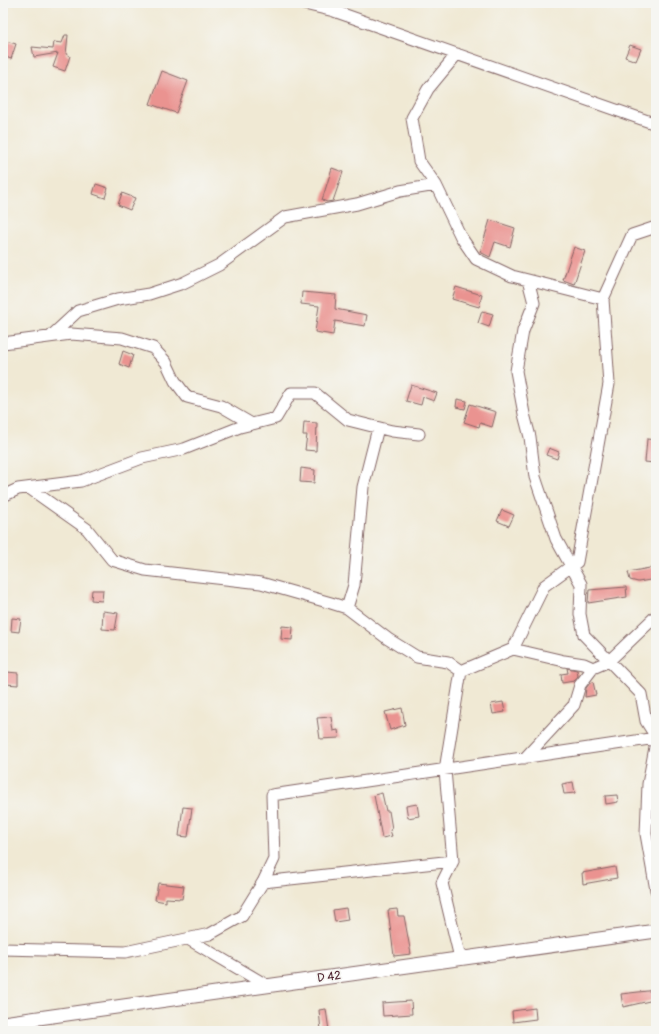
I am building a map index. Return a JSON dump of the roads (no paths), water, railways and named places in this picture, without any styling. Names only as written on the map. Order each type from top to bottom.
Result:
[{"type":"street","points":[[300,3],[334,11],[656,124]]},
{"type":"street","points":[[457,54],[428,89],[412,118],[419,161],[436,185],[461,237],[476,259],[512,276],[603,299]]},
{"type":"street","points":[[50,337],[78,311],[118,299],[149,294],[176,285],[213,268],[285,217],[357,204],[400,191],[436,185]]},
{"type":"street","points":[[513,649],[544,586],[577,562],[609,384],[603,299],[632,235],[656,227]]},
{"type":"street","points":[[3,949],[125,952],[210,934],[242,916],[263,882],[274,859],[272,795],[656,737],[646,721],[641,694],[584,635],[580,614],[581,584],[570,567],[556,539],[535,477],[530,438],[516,371],[523,331],[534,303],[528,280]]},
{"type":"street","points":[[3,343],[71,334],[122,338],[153,348],[166,362],[175,381],[188,396],[221,406],[252,424]]},
{"type":"street","points":[[3,496],[18,489],[81,481],[142,458],[184,449],[240,427],[276,418],[291,393],[315,393],[348,420],[378,428],[419,434]]},
{"type":"street","points":[[347,608],[354,585],[363,488],[378,428]]},
{"type":"street","points":[[29,488],[87,529],[112,560],[145,570],[260,583],[347,608],[388,639],[416,657],[448,662],[461,671]]},
{"type":"street","points":[[525,758],[574,705],[580,686],[593,668],[609,661],[656,616]]},
{"type":"street","points":[[461,671],[513,649],[584,664],[593,668]]},
{"type":"street","points":[[460,958],[442,883],[453,861],[445,770],[461,671]]},
{"type":"street","points":[[656,742],[648,784],[646,834],[656,890]]},
{"type":"street","points":[[263,882],[453,861]]},
{"type":"street","name":"D 42","points":[[3,1023],[460,958],[656,932]]},
{"type":"street","points":[[188,939],[268,986]]}]
